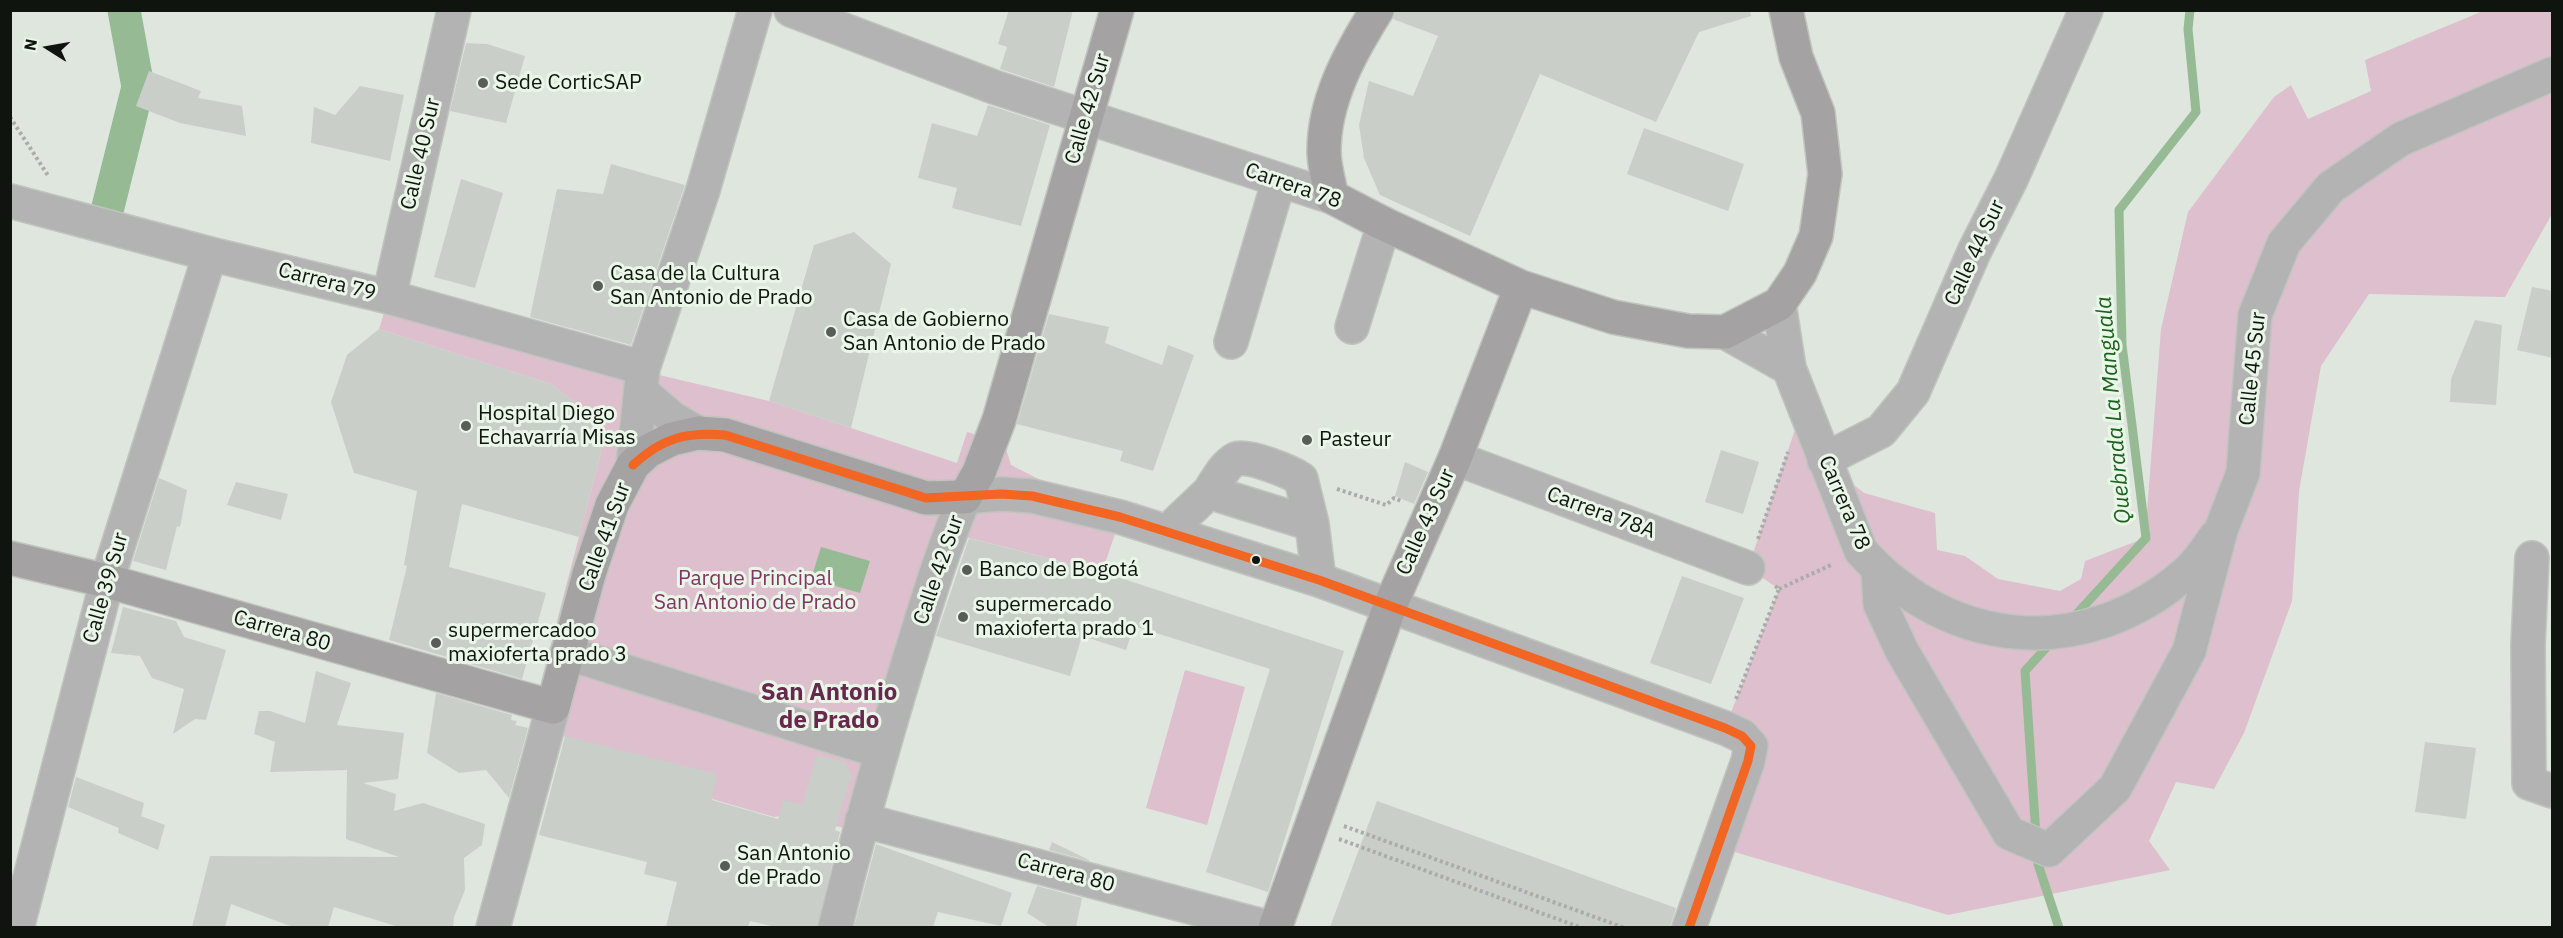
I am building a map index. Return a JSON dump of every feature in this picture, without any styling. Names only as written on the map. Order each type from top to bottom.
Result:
[{"type":"main road","name":"Calle 42 Sur","points":[[965,497],[979,472],[999,420],[1117,10]]},
{"type":"main road","points":[[1332,197],[1324,153],[1330,102],[1359,39],[1377,10]]},
{"type":"main road","points":[[1725,332],[1779,304],[1800,273],[1816,236],[1825,174],[1818,113],[1796,57],[1786,10]]},
{"type":"main road","name":"Carrera 78","points":[[1332,197],[1384,224],[1521,287],[1613,317],[1688,331],[1725,332]]},
{"type":"main road","name":"Calle 43 Sur","points":[[1273,927],[1390,606],[1455,458],[1521,287]]},
{"type":"main road","name":"Carrera 79","points":[[633,465],[648,451],[672,439],[698,433],[725,435],[927,498],[965,497]]},
{"type":"main road","name":"Calle 41 Sur","points":[[553,707],[589,574],[612,505],[633,465]]},
{"type":"main road","name":"Carrera 80","points":[[10,558],[106,581],[553,707]]},
{"type":"street","name":"Calle 40 Sur","points":[[389,297],[454,10]]},
{"type":"street","name":"Calle 41 Sur","points":[[633,465],[642,380],[703,190],[756,10]]},
{"type":"street","name":"Carrera 78","points":[[791,10],[994,87],[1332,197]]},
{"type":"street","name":"Calle 44 Sur","points":[[1824,460],[1881,431],[1913,392],[1974,252],[2012,177],[2086,10]]},
{"type":"street","name":"Calle 45 Sur","points":[[2221,530],[2243,473],[2255,315],[2284,243],[2331,187],[2401,139],[2553,74]]},
{"type":"street","points":[[1231,342],[1279,180]]},
{"type":"street","name":"Carrera 79","points":[[10,201],[210,254],[389,297],[642,380],[672,418],[698,433]]},
{"type":"street","points":[[1352,327],[1384,224]]},
{"type":"street","name":"Calle 39 Sur","points":[[17,927],[106,581],[210,254]]},
{"type":"street","name":"Carrera 78","points":[[1779,304],[1789,368],[1824,460],[1879,569],[1880,604],[1902,651],[2009,833],[2049,850],[2115,788],[2189,651],[2221,530]]},
{"type":"street","name":"Carrera 78","points":[[1725,332],[1789,368]]},
{"type":"street","points":[[1168,531],[1209,492],[1229,464],[1238,458],[1248,458],[1293,473],[1302,479],[1319,579]]},
{"type":"street","name":"Carrera 78A","points":[[1455,458],[1748,568]]},
{"type":"street","points":[[1209,492],[1311,524]]},
{"type":"street","name":"Carrera 79","points":[[965,497],[1001,494],[1032,496],[1168,531],[1319,579],[1738,736]]},
{"type":"street","name":"Calle 42 Sur","points":[[835,927],[862,820],[940,559],[965,497]]},
{"type":"street","points":[[1879,569],[1949,617],[1994,629],[2037,635],[2087,628],[2140,606],[2188,572],[2221,530]]},
{"type":"street","points":[[2532,558],[2528,645],[2541,787]]},
{"type":"street","points":[[567,653],[882,752]]},
{"type":"street","name":"Calle 41 Sur","points":[[494,927],[553,707]]},
{"type":"street","points":[[1689,927],[1748,761],[1738,736]]},
{"type":"street","name":"Carrera 80","points":[[862,820],[1273,927]]},
{"type":"path","points":[[10,117],[61,196],[59,214]]},
{"type":"path","points":[[1788,450],[1748,568],[1779,589],[1879,569]]},
{"type":"path","points":[[1302,479],[1386,505],[1394,498],[1403,501]]},
{"type":"path","points":[[1738,736],[1779,589]]},
{"type":"path","points":[[1337,824],[1625,927]]},
{"type":"path","points":[[1332,837],[1582,927]]},
{"type":"green space","points":[[2544,10],[2552,13],[2552,214],[2505,297],[2369,294],[2321,366],[2299,491],[2292,601],[2244,733],[2214,789],[2176,782],[2149,841],[2170,870],[1948,915],[1718,847],[1748,761],[1725,728],[1779,589],[1748,568],[1799,418],[1789,368],[1824,461],[1864,493],[1935,513],[1937,550],[1965,556],[1998,579],[2060,591],[2081,579],[2085,561],[2145,538],[2161,329],[2188,212],[2274,97],[2291,85],[2308,119],[2371,91],[2365,60],[2483,11]]},
{"type":"green space","name":"Parque Principal San Antonio de Prado","points":[[389,297],[655,374],[769,401],[957,463],[967,432],[1004,442],[1011,465],[1074,497],[1123,511],[1102,572],[966,537],[918,686],[849,829],[787,815],[774,817],[712,799],[716,774],[546,732],[553,707],[541,682],[603,445],[582,408],[551,384],[379,329]]},
{"type":"green space","points":[[1185,670],[1245,687],[1207,825],[1146,808]]},
{"type":"shaded area","points":[[821,547],[870,561],[860,593],[811,579]]},
{"type":"building","points":[[1009,10],[1073,10],[1054,87],[1000,69],[1007,47],[998,44]]},
{"type":"building","points":[[1396,10],[1750,10],[1751,16],[1699,32],[1656,122],[1540,74],[1470,236],[1380,195],[1364,158],[1359,125],[1369,81],[1413,96],[1438,36],[1393,19]]},
{"type":"building","name":"Sede CorticSAP","points":[[466,43],[487,44],[525,56],[506,123],[450,111]]},
{"type":"building","points":[[149,71],[201,91],[198,98],[242,106],[246,136],[180,123],[136,106]]},
{"type":"building","points":[[360,86],[404,95],[390,161],[311,143],[314,107],[335,115]]},
{"type":"building","points":[[988,105],[1050,125],[1021,226],[952,208],[957,188],[918,178],[932,123],[977,136]]},
{"type":"building","points":[[1644,128],[1744,164],[1728,211],[1627,174]]},
{"type":"building","name":"Casa de la Cultura San Antonio de Prado","points":[[611,164],[685,185],[631,345],[530,317],[557,189],[603,194]]},
{"type":"building","points":[[461,179],[503,193],[475,288],[434,277]]},
{"type":"building","name":"Casa de Gobierno San Antonio de Prado","points":[[854,232],[891,264],[851,428],[769,401],[814,245]]},
{"type":"building","points":[[2532,287],[2553,291],[2553,358],[2517,350]]},
{"type":"building","points":[[1049,314],[1109,327],[1105,343],[1162,365],[1168,345],[1194,355],[1153,471],[1120,461],[1123,451],[1017,424]]},
{"type":"building","points":[[2475,320],[2502,325],[2496,405],[2450,402],[2451,379]]},
{"type":"building","name":"Hospital Diego Echavarría Misas","points":[[379,329],[551,384],[582,408],[603,445],[579,537],[462,504],[449,567],[546,593],[522,679],[389,640],[407,566],[404,565],[417,491],[354,473],[331,402],[347,355]]},
{"type":"building","points":[[1721,450],[1759,462],[1743,514],[1705,502]]},
{"type":"building","points":[[1405,462],[1428,472],[1414,504],[1395,496]]},
{"type":"building","points":[[159,478],[187,490],[180,527],[177,526],[166,570],[133,561]]},
{"type":"building","points":[[236,482],[288,494],[281,520],[227,505]]},
{"type":"building","points":[[969,538],[1102,572],[1344,651],[1268,892],[1206,872],[1270,669],[1134,626],[1126,650],[1082,636],[1070,676],[936,636]]},
{"type":"building","points":[[1682,576],[1744,598],[1711,684],[1650,663]]},
{"type":"building","points":[[123,607],[176,621],[184,637],[226,650],[206,720],[195,719],[173,734],[184,689],[152,678],[140,656],[111,653]]},
{"type":"building","points":[[316,671],[351,683],[337,725],[404,733],[398,779],[363,783],[396,794],[394,811],[423,803],[485,824],[482,845],[464,858],[465,890],[454,917],[453,927],[399,927],[334,907],[328,927],[293,927],[231,904],[225,927],[192,927],[210,856],[399,857],[346,839],[347,770],[270,772],[275,742],[254,734],[259,711],[270,711],[305,723]]},
{"type":"building","points":[[436,693],[512,715],[511,720],[517,721],[515,725],[528,728],[509,798],[486,770],[459,773],[427,753]]},
{"type":"building","points":[[565,736],[717,774],[712,800],[778,819],[783,800],[802,804],[817,755],[845,762],[852,775],[835,830],[840,832],[817,927],[776,927],[750,921],[748,927],[666,927],[677,882],[644,874],[647,862],[539,835]]},
{"type":"building","points":[[2425,742],[2476,748],[2466,819],[2415,812]]},
{"type":"building","points":[[76,777],[144,803],[141,816],[165,825],[158,850],[118,833],[119,828],[68,807]]},
{"type":"building","points":[[1377,801],[1676,908],[1670,927],[1330,927]]},
{"type":"building","points":[[1052,842],[1089,860],[1089,861],[1049,850]]},
{"type":"building","points":[[876,844],[1012,893],[1001,926],[938,912],[933,927],[854,927]]},
{"type":"building","points":[[1037,886],[1082,898],[1076,927],[1049,927],[1027,913]]},
{"type":"waterway","points":[[108,207],[138,87],[124,10]]},
{"type":"waterway","name":"Quebrada La Manguala","points":[[2073,618],[2146,538],[2122,345],[2119,210],[2196,112],[2188,29],[2190,10]]},
{"type":"waterway","name":"Quebrada La Manguala","points":[[2036,836],[2025,671],[2054,639]]},
{"type":"waterway","name":"Quebrada La Manguala","points":[[2037,853],[2038,864],[2059,928]]},
{"type":"transit line","points":[[633,465],[654,448],[675,439],[698,435],[725,435],[926,498],[1001,494],[1032,496],[1120,517],[1319,580],[1725,728],[1742,736],[1751,746],[1748,761],[1689,928]]},
{"type":"place","name":"Sede CorticSAP","points":[[483,83]]},
{"type":"place","name":"Casa de la Cultura San Antonio de Prado","points":[[598,286]]},
{"type":"place","name":"Casa de Gobierno San Antonio de Prado","points":[[831,332]]},
{"type":"place","name":"Hospital Diego Echavarría Misas","points":[[466,426]]},
{"type":"place","name":"Pasteur","points":[[1307,440]]},
{"type":"place","name":"Banco de Bogotá","points":[[967,570]]},
{"type":"place","name":"supermercado maxioferta prado 1","points":[[963,617]]},
{"type":"place","name":"supermercadoo maxioferta prado 3","points":[[436,643]]},
{"type":"place","name":"San Antonio de Prado","points":[[725,866]]},
{"type":"district","name":"San Antonio de Prado","points":[[829,707]]}]
